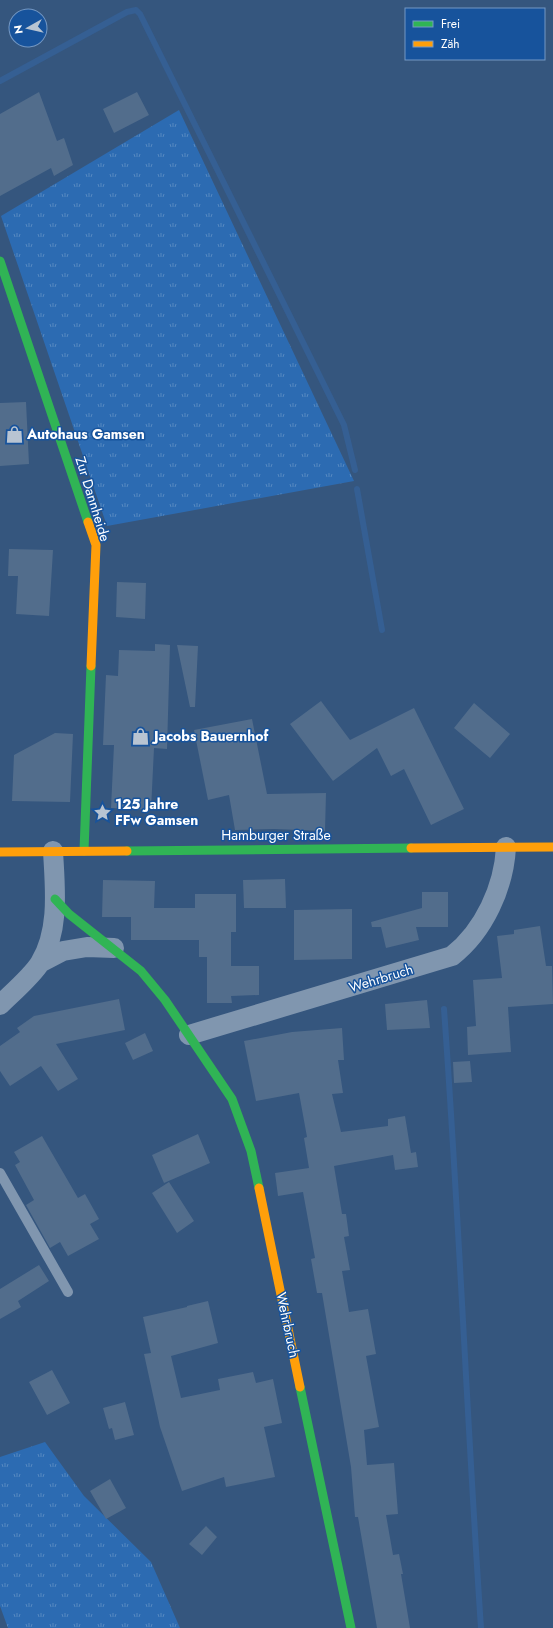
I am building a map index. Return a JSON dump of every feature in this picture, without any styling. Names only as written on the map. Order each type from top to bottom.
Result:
[{"type":"street","name":"Zur Dannheide","points":[[0,261],[96,545],[84,851]]},
{"type":"street","name":"Hamburger Straße","points":[[0,852],[553,846]]},
{"type":"street","name":"Wehrbruch","points":[[189,1035],[452,956],[461,949],[474,933],[493,903],[505,865],[506,847]]},
{"type":"street","points":[[40,963],[52,935],[55,899],[53,851]]},
{"type":"street","name":"Wehrbruch","points":[[55,899],[69,914],[114,948],[141,971],[165,1000],[232,1100],[251,1152],[351,1628]]},
{"type":"street","points":[[0,1006],[40,963],[63,951],[87,947],[114,948]]},
{"type":"lane","points":[[0,1173],[68,1292]]},
{"type":"green space","points":[[179,110],[354,481],[107,526],[1,216]]},
{"type":"green space","points":[[45,1442],[84,1496],[151,1562],[180,1628],[8,1628],[0,1606],[0,1457]]},
{"type":"building","points":[[39,92],[57,141],[64,138],[73,165],[54,176],[51,168],[0,196],[0,114]]},
{"type":"building","points":[[137,92],[149,115],[114,133],[103,109]]},
{"type":"building","name":"Autohaus Gamsen","points":[[26,402],[29,464],[0,466],[0,403]]},
{"type":"building","points":[[9,549],[53,550],[49,616],[16,614],[18,576],[8,576]]},
{"type":"building","points":[[117,582],[146,583],[145,619],[116,617]]},
{"type":"building","name":"Jacobs Bauernhof","points":[[155,644],[170,645],[167,749],[154,748],[151,810],[111,808],[114,745],[103,745],[106,675],[118,676],[119,650],[155,651]]},
{"type":"building","points":[[177,645],[198,646],[195,707],[190,707]]},
{"type":"building","points":[[321,701],[350,740],[414,708],[464,809],[431,825],[404,769],[391,776],[377,748],[333,781],[290,724]]},
{"type":"building","points":[[474,703],[510,734],[490,758],[454,728]]},
{"type":"building","points":[[252,719],[267,794],[326,793],[325,831],[274,829],[235,830],[229,795],[208,800],[194,730]]},
{"type":"building","points":[[55,733],[73,734],[70,802],[12,801],[14,755]]},
{"type":"building","points":[[285,879],[286,908],[244,908],[243,880]]},
{"type":"building","points":[[103,880],[155,881],[154,908],[195,908],[195,894],[236,894],[236,932],[231,932],[231,966],[259,966],[259,995],[231,996],[232,1003],[207,1003],[207,957],[199,957],[199,940],[131,940],[131,917],[102,917]]},
{"type":"building","points":[[422,892],[448,892],[448,927],[416,927],[419,940],[386,948],[381,927],[372,927],[371,922],[422,908]]},
{"type":"building","points":[[352,909],[352,959],[294,960],[294,910]]},
{"type":"building","points":[[540,926],[546,966],[552,966],[553,1004],[508,1007],[511,1052],[468,1055],[467,1027],[476,1026],[473,980],[502,978],[497,936],[514,934],[514,930]]},
{"type":"building","points":[[119,999],[125,1030],[56,1044],[78,1079],[58,1091],[41,1066],[10,1086],[0,1071],[0,1046],[20,1032],[17,1028],[34,1016]]},
{"type":"building","points":[[427,1000],[430,1028],[387,1030],[385,1004]]},
{"type":"building","points":[[342,1028],[344,1060],[338,1060],[343,1093],[332,1094],[341,1132],[388,1126],[388,1119],[405,1116],[411,1153],[416,1152],[418,1167],[395,1170],[393,1155],[334,1166],[342,1214],[346,1214],[349,1236],[344,1237],[350,1270],[342,1271],[349,1312],[368,1309],[376,1354],[366,1356],[379,1427],[364,1430],[367,1465],[394,1463],[398,1514],[386,1515],[393,1555],[399,1554],[410,1628],[377,1628],[358,1517],[355,1517],[351,1467],[322,1293],[317,1293],[311,1259],[315,1258],[303,1192],[278,1196],[275,1173],[309,1168],[304,1138],[307,1137],[299,1093],[256,1101],[244,1041],[292,1032]]},
{"type":"building","points":[[145,1033],[153,1051],[133,1060],[125,1043]]},
{"type":"building","points":[[470,1061],[472,1082],[454,1083],[453,1062]]},
{"type":"building","points":[[198,1134],[210,1163],[164,1183],[152,1155]]},
{"type":"building","points":[[42,1136],[78,1198],[85,1194],[99,1219],[90,1224],[99,1239],[68,1256],[60,1242],[50,1248],[26,1205],[34,1200],[15,1165],[20,1162],[14,1152]]},
{"type":"building","points":[[169,1182],[194,1221],[177,1233],[152,1193]]},
{"type":"building","points":[[39,1265],[49,1281],[18,1301],[21,1307],[0,1319],[0,1289]]},
{"type":"building","points":[[208,1301],[218,1343],[171,1356],[181,1398],[220,1390],[218,1379],[253,1372],[256,1383],[273,1379],[282,1423],[264,1427],[275,1477],[226,1487],[224,1477],[182,1491],[160,1427],[144,1354],[151,1353],[143,1317]]},
{"type":"building","points":[[52,1370],[70,1403],[47,1415],[29,1382]]},
{"type":"building","points":[[125,1402],[134,1435],[115,1440],[112,1428],[109,1429],[103,1408]]},
{"type":"building","points":[[110,1479],[126,1508],[106,1519],[90,1491]]},
{"type":"building","points":[[206,1526],[217,1537],[202,1555],[189,1544]]},
{"type":"waterway","points":[[0,81],[127,12],[136,10],[140,14],[344,425],[355,470]]},
{"type":"waterway","points":[[357,489],[382,630]]},
{"type":"waterway","points":[[444,1009],[481,1628]]},
{"type":"traffic: fast","points":[[0,261],[88,522]]},
{"type":"traffic: fast","points":[[84,851],[91,666]]},
{"type":"traffic: fast","points":[[127,851],[411,848]]},
{"type":"traffic: fast","points":[[55,899],[69,914],[141,971],[165,1000],[232,1099],[251,1151],[259,1188]]},
{"type":"traffic: fast","points":[[300,1387],[351,1628]]},
{"type":"traffic: slow","points":[[88,522],[96,545],[91,666]]},
{"type":"traffic: slow","points":[[411,848],[553,847]]},
{"type":"traffic: slow","points":[[0,852],[127,851]]},
{"type":"traffic: slow","points":[[259,1188],[300,1387]]},
{"type":"place","name":"Autohaus Gamsen","points":[[14,434]]},
{"type":"place","name":"Jacobs Bauernhof","points":[[141,736]]},
{"type":"place","name":"125 Jahre FFw Gamsen","points":[[102,812]]}]
